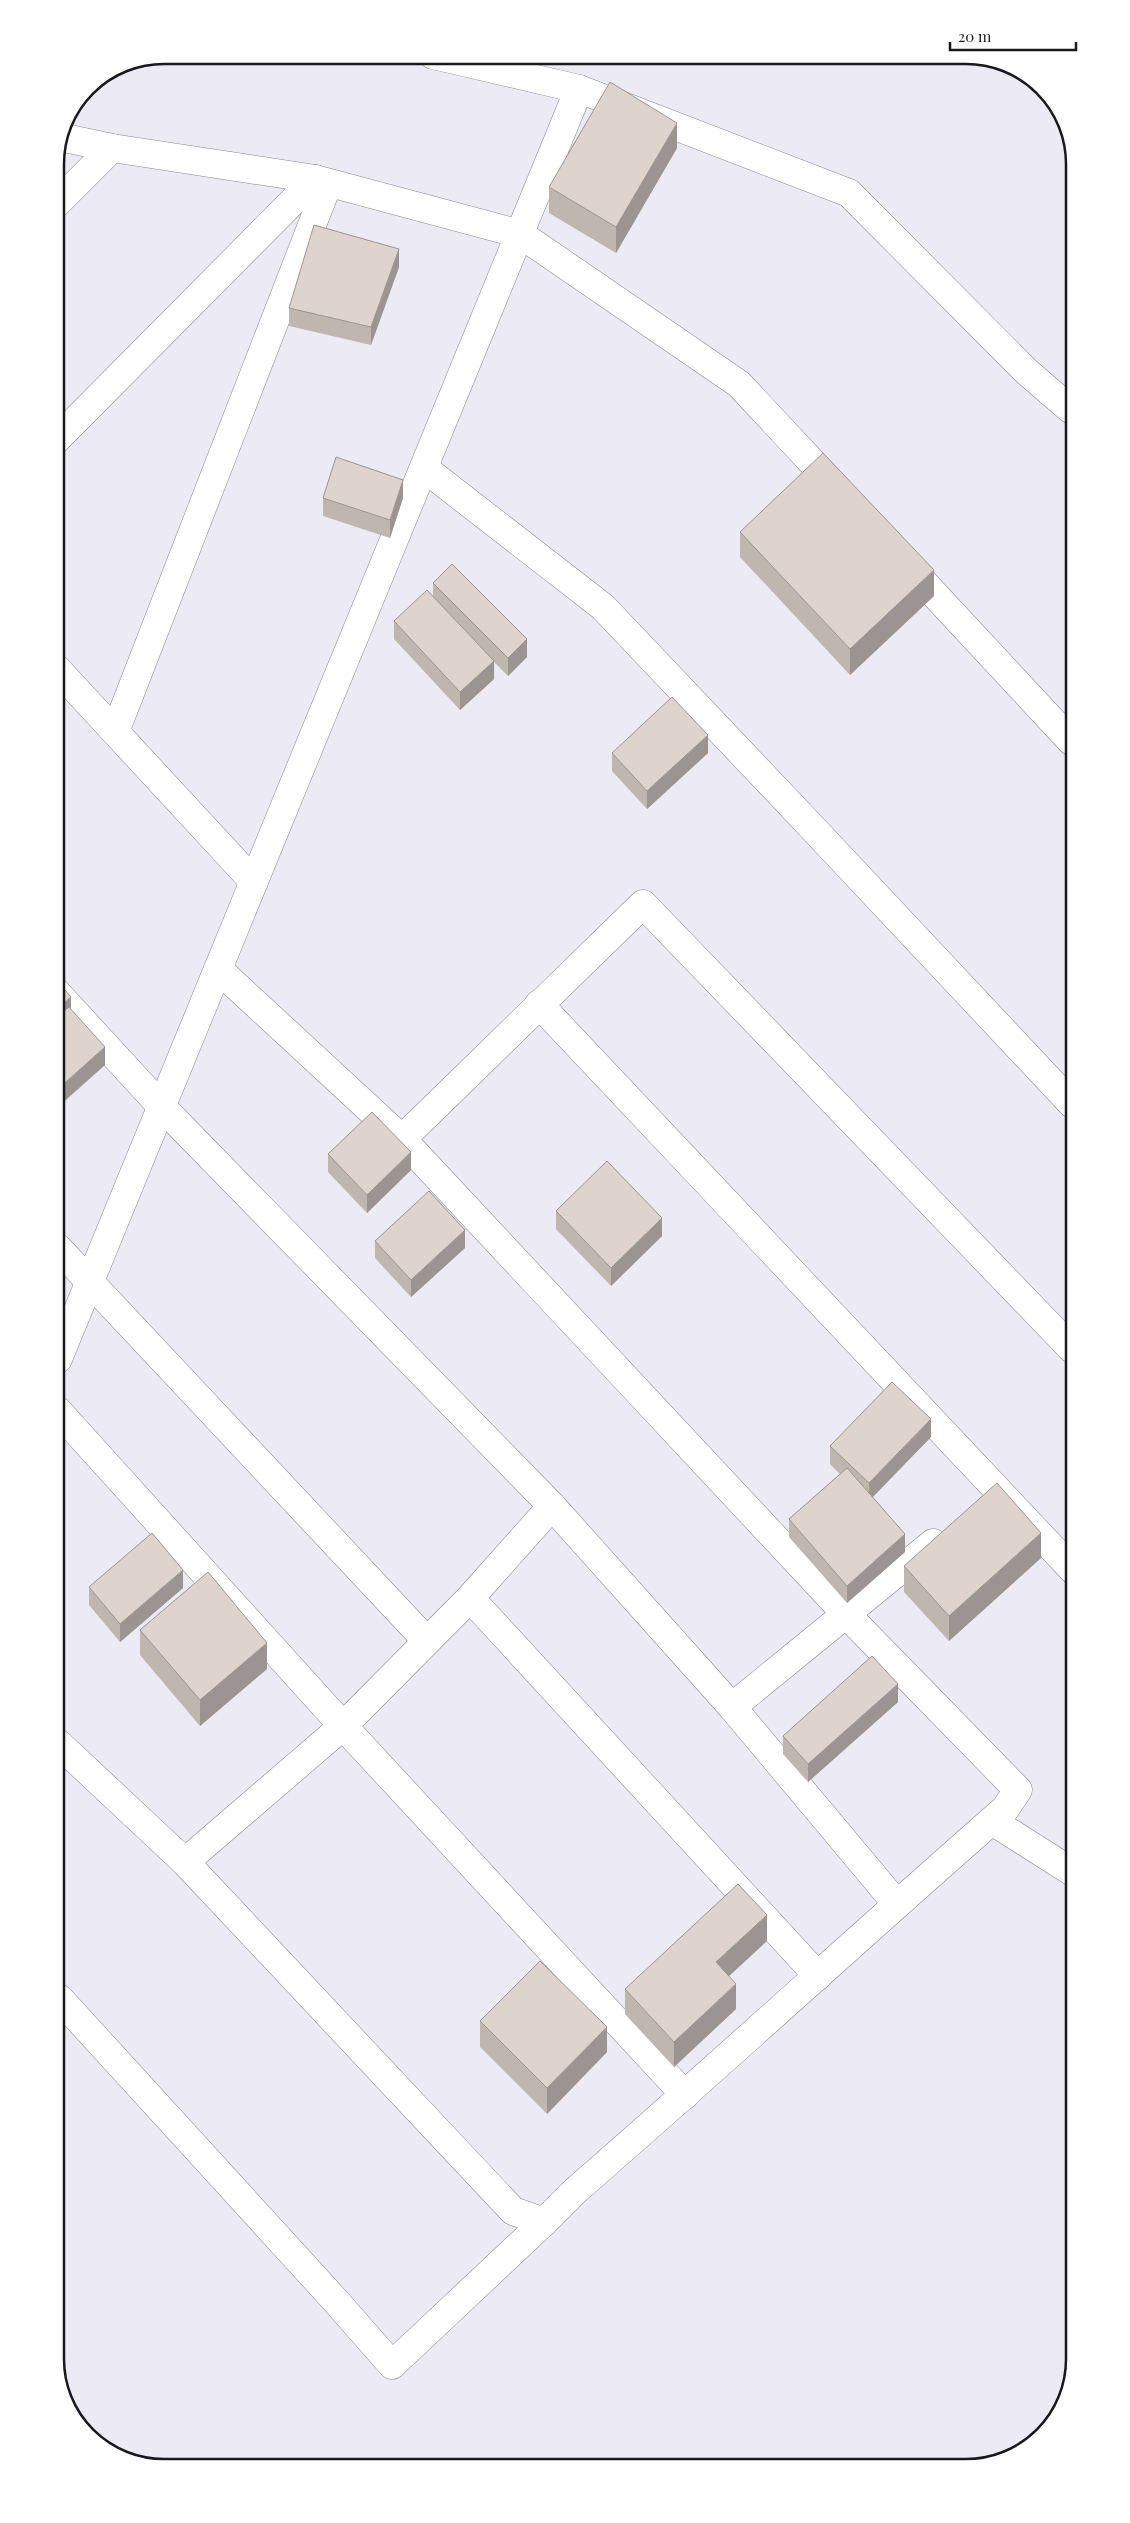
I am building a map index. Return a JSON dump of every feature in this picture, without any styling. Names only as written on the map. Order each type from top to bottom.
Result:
[{"type":"street","points":[[472,64],[580,89],[849,193],[1026,371],[1066,406]]},
{"type":"street","points":[[64,1345],[580,89]]},
{"type":"street","points":[[67,138],[112,148],[322,182],[520,234],[739,384],[854,508]]},
{"type":"street","points":[[64,196],[112,148]]},
{"type":"street","points":[[64,432],[322,182]]},
{"type":"street","points":[[114,732],[322,182]]},
{"type":"street","points":[[424,468],[603,607],[808,822],[1066,1098]]},
{"type":"street","points":[[895,552],[1066,736]]},
{"type":"street","points":[[64,678],[254,882]]},
{"type":"street","points":[[402,1139],[643,904],[1066,1343]]},
{"type":"street","points":[[64,2003],[328,2291],[392,2365],[576,2191],[685,2096],[896,1904],[1006,1809],[1018,1790],[847,1615],[402,1139],[218,969]]},
{"type":"street","points":[[64,1001],[162,1106],[552,1506],[732,1707],[896,1904]]},
{"type":"street","points":[[539,1004],[989,1497],[1066,1564]]},
{"type":"street","points":[[64,1254],[426,1640]]},
{"type":"street","points":[[64,1417],[344,1726],[685,2096]]},
{"type":"street","points":[[185,1862],[344,1726],[426,1640],[470,1598],[552,1506]]},
{"type":"street","points":[[732,1707],[847,1615],[951,1528]]},
{"type":"street","points":[[470,1598],[818,1976]]},
{"type":"street","points":[[64,1749],[185,1862],[513,2211],[544,2222]]},
{"type":"street","points":[[992,1821],[1066,1868]]},
{"type":"building","points":[[610,82],[677,123],[616,227],[549,187]]},
{"type":"building","points":[[314,225],[399,249],[371,327],[289,308]]},
{"type":"building","points":[[823,453],[934,570],[850,649],[740,532]]},
{"type":"building","points":[[336,457],[403,480],[390,520],[323,498]]},
{"type":"building","points":[[452,564],[527,639],[508,658],[433,583]]},
{"type":"building","points":[[427,590],[494,661],[460,692],[394,621]]},
{"type":"building","points":[[672,697],[708,735],[647,791],[612,753]]},
{"type":"building","points":[[64,989],[71,997],[64,1003]]},
{"type":"building","points":[[69,1007],[105,1047],[64,1084],[64,1011]]},
{"type":"building","points":[[372,1112],[411,1152],[367,1195],[328,1154]]},
{"type":"building","points":[[607,1161],[662,1218],[611,1268],[556,1211]]},
{"type":"building","points":[[429,1191],[465,1230],[411,1280],[375,1241]]},
{"type":"building","points":[[892,1382],[931,1419],[869,1483],[830,1446]]},
{"type":"building","points":[[847,1468],[905,1534],[847,1586],[789,1519]]},
{"type":"building","points":[[997,1483],[1041,1533],[949,1616],[904,1566]]},
{"type":"building","points":[[152,1533],[183,1570],[120,1624],[89,1587]]},
{"type":"building","points":[[208,1572],[267,1643],[200,1700],[140,1630]]},
{"type":"building","points":[[872,1656],[898,1684],[808,1764],[783,1736]]},
{"type":"building","points":[[738,1884],[767,1915],[716,1962],[736,1984],[674,2042],[625,1989]]},
{"type":"building","points":[[540,1961],[607,2027],[547,2088],[480,2021]]}]
